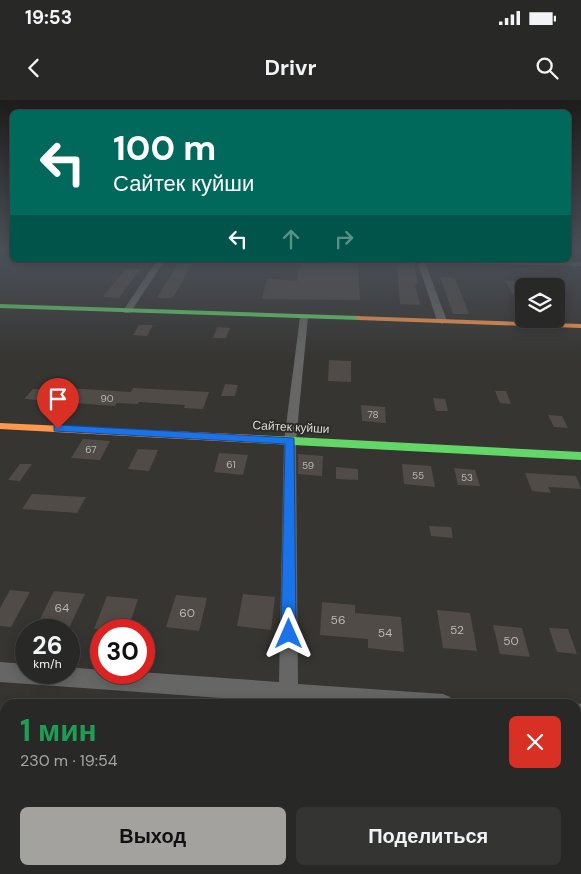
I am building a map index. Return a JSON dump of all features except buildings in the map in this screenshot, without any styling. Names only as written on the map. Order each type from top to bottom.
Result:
[{"type":"street","points":[[126,311],[143,286]]},
{"type":"street","points":[[431,286],[442,321]]},
{"type":"street","points":[[0,306],[581,326]]},
{"type":"street","points":[[288,698],[290,441],[304,317]]},
{"type":"street","name":"Сайтек куйши","points":[[0,426],[581,456]]},
{"type":"street","points":[[0,672],[314,699]]},
{"type":"traffic: fast","points":[[0,306],[359,318]]},
{"type":"traffic: fast","points":[[255,439],[581,456]]},
{"type":"traffic: slow","points":[[359,318],[581,326]]},
{"type":"traffic: slow","points":[[0,426],[255,439]]},
{"type":"route","points":[[58,429],[290,441],[289,634]]}]
